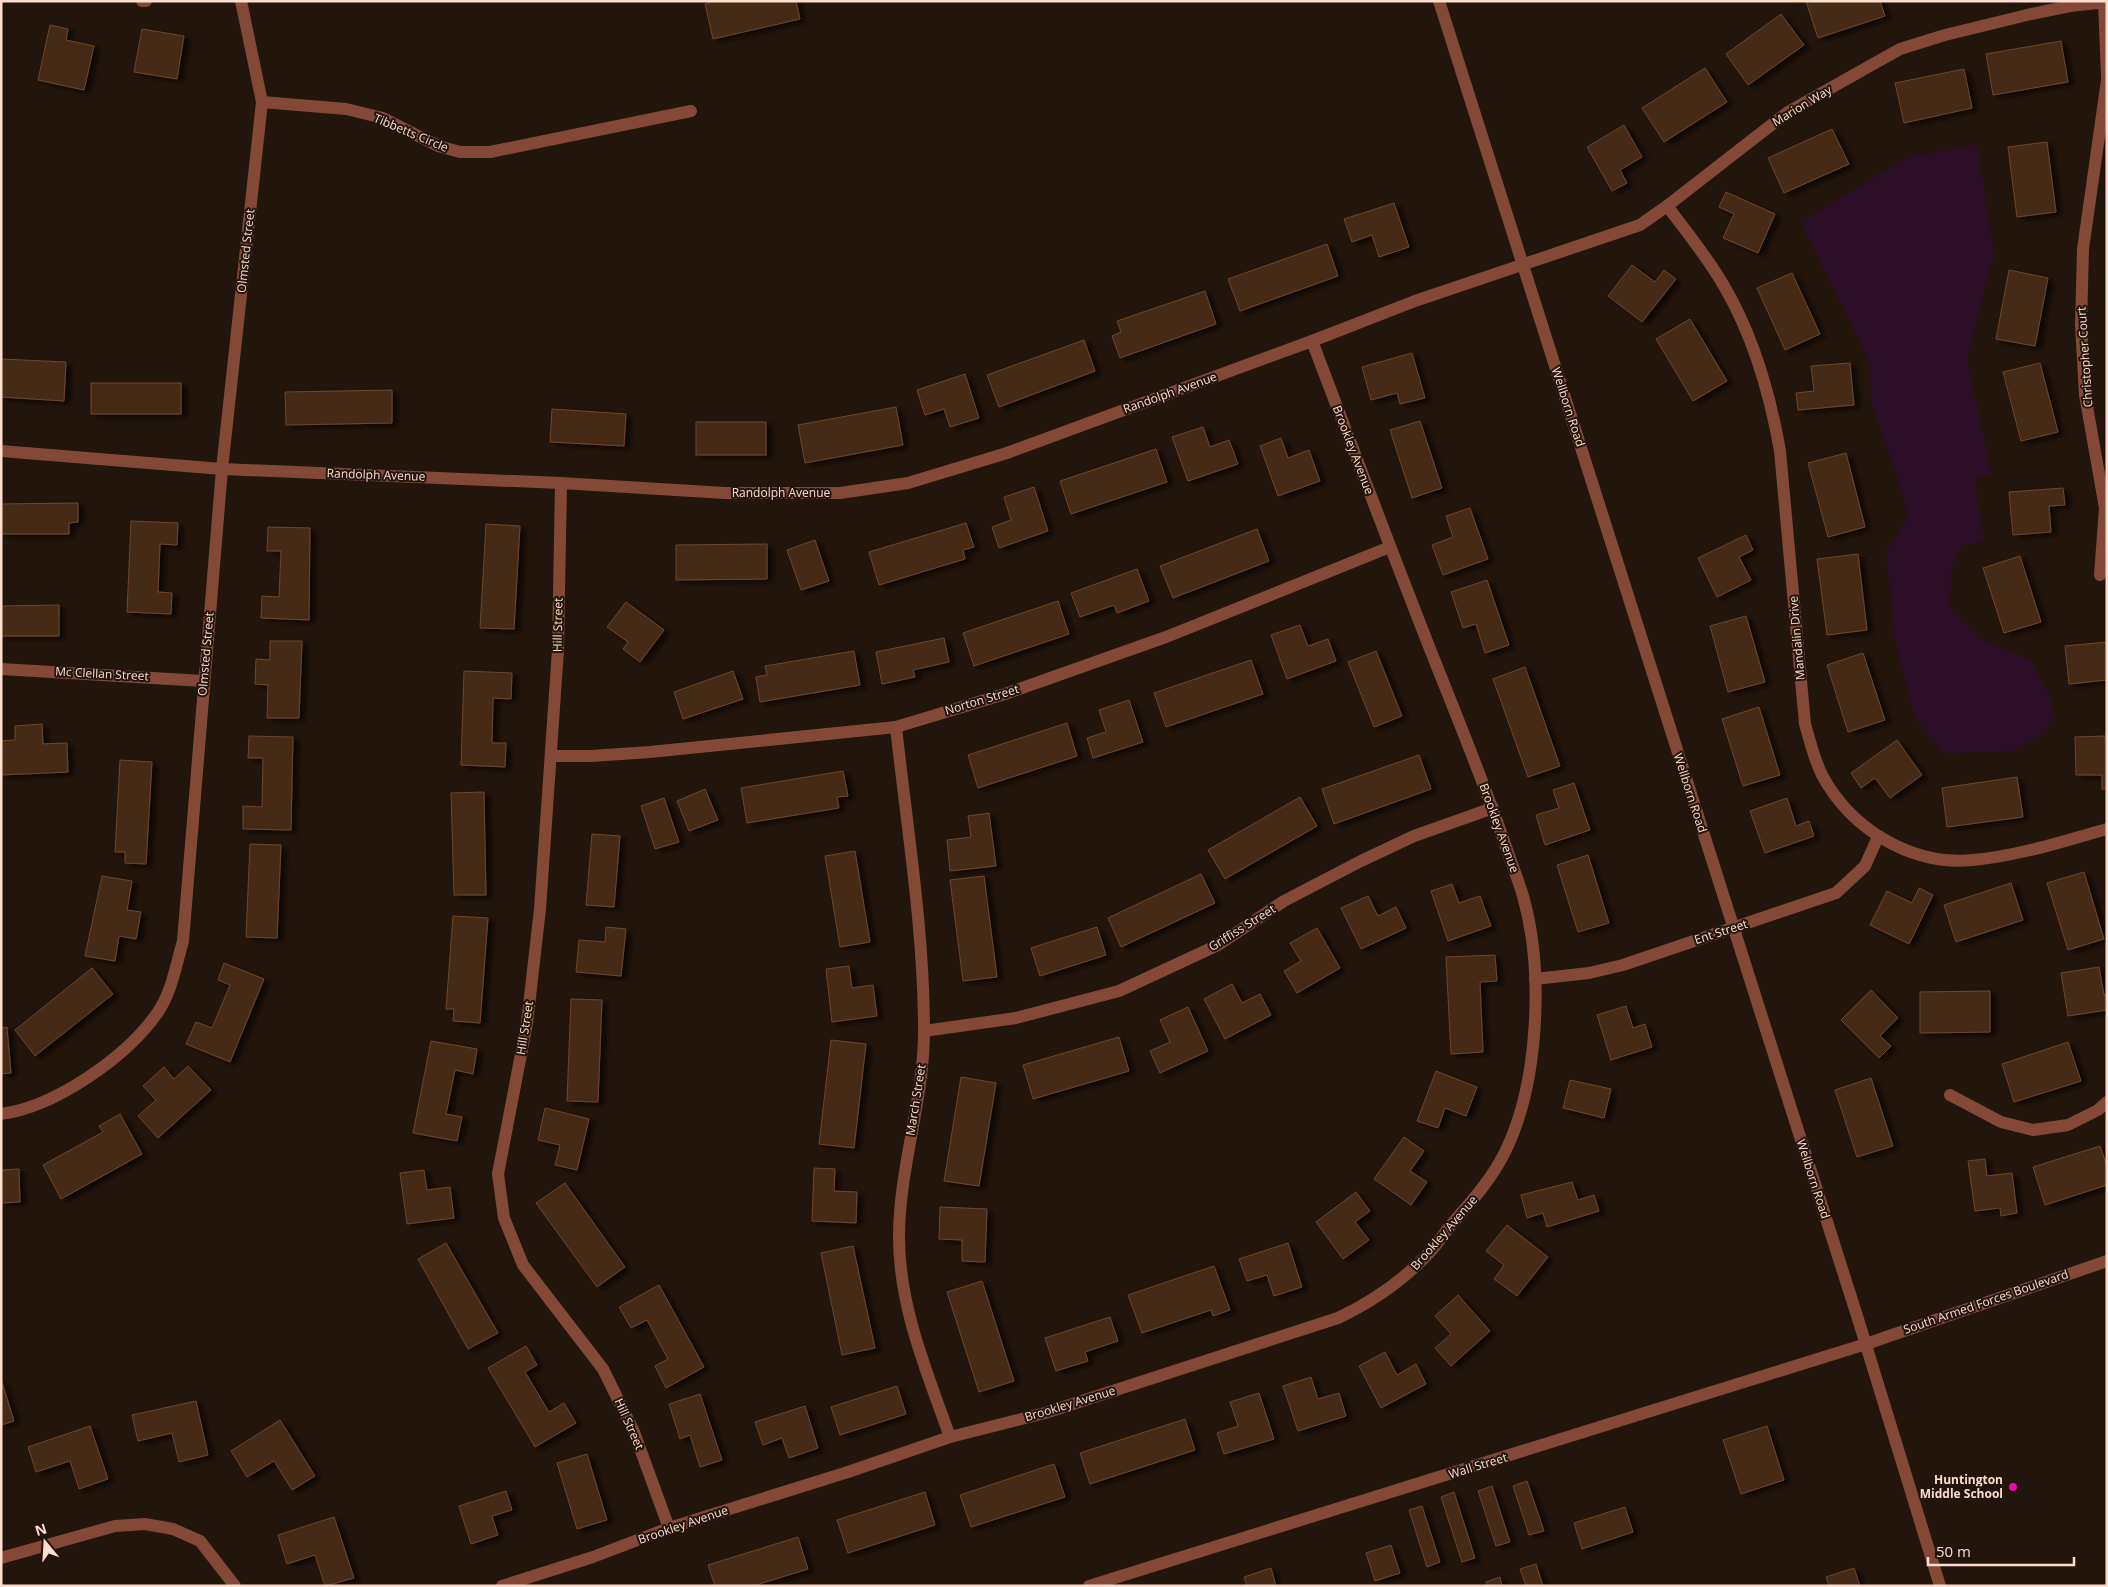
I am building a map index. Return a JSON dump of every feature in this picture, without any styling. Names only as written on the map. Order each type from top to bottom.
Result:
[{"type":"street","points":[[241,1],[262,102]]},
{"type":"street","name":"Wellborn Road","points":[[1439,1],[1866,1344],[1940,1586]]},
{"type":"street","name":"Marion Way","points":[[1523,264],[1640,225],[1788,112],[1900,49],[1945,35],[2031,14],[2070,6],[2105,2]]},
{"type":"street","name":"Christopher Court","points":[[2100,575],[2105,508],[2085,394],[2080,325],[2083,249],[2107,78],[2105,2]]},
{"type":"street","name":"Tibbetts Circle","points":[[262,102],[355,111],[383,118],[438,146],[460,152],[490,152],[691,111]]},
{"type":"street","name":"Olmsted Street","points":[[1,1114],[40,1104],[64,1093],[88,1078],[115,1057],[158,1013],[170,989],[183,941],[222,469],[262,102]]},
{"type":"street","name":"Mandalin Drive","points":[[1667,206],[1706,258],[1724,286],[1741,318],[1764,380],[1774,416],[1780,451],[1805,724],[1813,755],[1837,799],[1858,821],[1878,837],[1919,856],[1949,860],[1972,860],[2001,856],[2107,829]]},
{"type":"street","name":"Randolph Avenue","points":[[1,451],[222,469],[561,483],[725,493],[840,493],[908,484],[1007,453],[1312,341],[1415,301],[1523,264]]},
{"type":"street","name":"Brookley Avenue","points":[[502,1586],[593,1557],[669,1528],[848,1472],[950,1437],[1045,1413],[1338,1318],[1365,1305],[1389,1290],[1412,1270],[1475,1200],[1492,1176],[1506,1150],[1526,1095],[1531,1066],[1535,978],[1523,898],[1492,808],[1312,341]]},
{"type":"street","name":"Hill Street","points":[[561,483],[558,650],[540,909],[527,1023],[498,1174],[504,1218],[523,1265],[603,1369],[634,1432],[669,1528]]},
{"type":"street","name":"Norton Street","points":[[551,756],[591,756],[650,752],[896,727],[1005,694],[1166,637],[1390,547]]},
{"type":"street","name":"Mc Clellan Street","points":[[1,669],[203,681]]},
{"type":"street","name":"March Street","points":[[896,727],[918,924],[924,1031],[922,1072],[902,1196],[899,1236],[901,1277],[911,1327],[950,1437]]},
{"type":"street","name":"Griffiss Street","points":[[924,1031],[1016,1018],[1119,991],[1218,945],[1284,902],[1361,861],[1414,836],[1492,808]]},
{"type":"street","name":"Ent Street","points":[[1535,978],[1589,973],[1622,964],[1733,929],[1836,893],[1865,866],[1878,837]]},
{"type":"street","points":[[1950,1095],[2000,1122],[2033,1130],[2068,1125],[2098,1110],[2107,1102]]},
{"type":"street","name":"South Armed Forces Boulevard","points":[[1866,1344],[2107,1261]]},
{"type":"street","name":"Wall Street","points":[[1090,1586],[1866,1344]]},
{"type":"street","points":[[1,1558],[115,1526],[144,1524],[173,1529],[200,1541],[235,1586]]},
{"type":"shaded area","points":[[1977,144],[1994,254],[1967,358],[1992,475],[1975,478],[1984,540],[1962,547],[1951,568],[1950,609],[1980,639],[2032,661],[2050,698],[2056,719],[2044,732],[2014,751],[1944,753],[1914,716],[1895,640],[1886,552],[1908,518],[1900,485],[1871,401],[1870,361],[1801,222],[1908,157]]},
{"type":"building","points":[[715,1],[796,1],[800,19],[713,39],[705,4]]},
{"type":"building","points":[[1806,1],[1880,1],[1885,16],[1818,38]]},
{"type":"building","points":[[1781,14],[1804,45],[1748,85],[1726,54]]},
{"type":"building","points":[[50,25],[68,29],[66,40],[94,46],[84,90],[38,80]]},
{"type":"building","points":[[142,29],[184,36],[177,79],[134,72]]},
{"type":"building","points":[[2061,41],[2068,82],[1993,95],[1986,54]]},
{"type":"building","points":[[1705,68],[1727,102],[1664,142],[1642,108]]},
{"type":"building","points":[[1964,69],[1972,108],[1904,123],[1895,83]]},
{"type":"building","points":[[1624,125],[1642,157],[1620,170],[1627,183],[1612,191],[1587,147]]},
{"type":"building","points":[[1832,129],[1849,164],[1784,193],[1768,158]]},
{"type":"building","points":[[2047,142],[2056,212],[2017,217],[2008,147]]},
{"type":"building","points":[[1726,192],[1775,214],[1758,253],[1723,238],[1734,214],[1719,207]]},
{"type":"building","points":[[1394,203],[1409,247],[1379,257],[1372,235],[1352,242],[1344,219]]},
{"type":"building","points":[[1327,244],[1338,276],[1240,311],[1228,279]]},
{"type":"building","points":[[1632,265],[1655,282],[1664,270],[1676,279],[1642,322],[1608,296]]},
{"type":"building","points":[[2009,270],[2048,278],[2035,346],[1996,339]]},
{"type":"building","points":[[1792,273],[1820,334],[1785,350],[1757,288]]},
{"type":"building","points":[[1205,291],[1216,324],[1120,358],[1112,336],[1121,332],[1117,321]]},
{"type":"building","points":[[1690,319],[1727,381],[1693,401],[1656,339]]},
{"type":"building","points":[[1084,340],[1095,371],[999,407],[987,375]]},
{"type":"building","points":[[1412,353],[1425,398],[1400,404],[1397,393],[1371,400],[1362,367]]},
{"type":"building","points":[[1,359],[66,362],[64,401],[1,397]]},
{"type":"building","points":[[1850,363],[1854,405],[1798,410],[1796,393],[1814,391],[1811,366]]},
{"type":"building","points":[[2040,363],[2058,432],[2021,441],[2003,372]]},
{"type":"building","points":[[965,374],[979,418],[950,427],[944,409],[925,415],[917,390]]},
{"type":"building","points":[[91,383],[181,383],[181,414],[91,414]]},
{"type":"building","points":[[392,390],[392,423],[286,425],[285,392]]},
{"type":"building","points":[[896,407],[903,445],[805,463],[798,425]]},
{"type":"building","points":[[552,409],[626,414],[624,446],[550,442]]},
{"type":"building","points":[[1420,421],[1442,488],[1412,498],[1390,430]]},
{"type":"building","points":[[696,422],[766,422],[766,455],[696,455]]},
{"type":"building","points":[[1203,427],[1210,447],[1229,440],[1238,464],[1188,481],[1172,437]]},
{"type":"building","points":[[1281,438],[1288,458],[1309,450],[1320,481],[1278,496],[1260,446]]},
{"type":"building","points":[[1156,449],[1167,482],[1071,514],[1060,481]]},
{"type":"building","points":[[1846,453],[1865,527],[1828,537],[1808,463]]},
{"type":"building","points":[[1034,487],[1048,531],[999,548],[992,527],[1011,520],[1004,497]]},
{"type":"building","points":[[2063,488],[2065,505],[2049,506],[2051,532],[2013,535],[2009,492]]},
{"type":"building","points":[[78,503],[78,522],[69,523],[69,534],[1,534],[1,504]]},
{"type":"building","points":[[1470,508],[1488,559],[1443,575],[1432,545],[1453,537],[1446,516]]},
{"type":"building","points":[[131,521],[178,523],[177,545],[160,544],[158,592],[172,593],[171,614],[127,612]]},
{"type":"building","points":[[966,523],[974,547],[963,550],[965,559],[879,585],[869,552]]},
{"type":"building","points":[[486,524],[520,526],[514,629],[480,628]]},
{"type":"building","points":[[268,527],[310,528],[309,620],[261,618],[262,596],[279,597],[281,551],[267,551]]},
{"type":"building","points":[[1257,529],[1269,561],[1173,598],[1160,566]]},
{"type":"building","points":[[1746,535],[1753,550],[1739,557],[1751,580],[1717,597],[1698,558]]},
{"type":"building","points":[[815,540],[829,581],[801,590],[787,550]]},
{"type":"building","points":[[767,544],[767,579],[676,580],[676,545]]},
{"type":"building","points":[[1858,554],[1867,630],[1827,635],[1817,559]]},
{"type":"building","points":[[2020,556],[2041,622],[2004,633],[1983,568]]},
{"type":"building","points":[[1137,569],[1149,601],[1117,613],[1114,605],[1080,617],[1071,593]]},
{"type":"building","points":[[1487,580],[1509,645],[1485,653],[1476,624],[1463,628],[1451,592]]},
{"type":"building","points":[[1058,601],[1069,634],[974,666],[963,633]]},
{"type":"building","points":[[626,602],[664,630],[640,662],[623,649],[628,642],[607,627]]},
{"type":"building","points":[[59,605],[59,636],[1,636],[1,606]]},
{"type":"building","points":[[1746,616],[1765,682],[1728,692],[1710,626]]},
{"type":"building","points":[[1300,625],[1308,646],[1328,639],[1336,661],[1287,679],[1271,635]]},
{"type":"building","points":[[944,638],[949,662],[913,670],[915,677],[882,684],[876,652]]},
{"type":"building","points":[[270,641],[302,641],[299,718],[267,718],[268,685],[255,684],[256,659],[270,660]]},
{"type":"building","points":[[2107,642],[2107,680],[2069,684],[2065,646]]},
{"type":"building","points":[[854,651],[860,685],[760,702],[756,677],[767,675],[765,666]]},
{"type":"building","points":[[1376,651],[1402,716],[1374,727],[1348,662]]},
{"type":"building","points":[[1863,653],[1885,720],[1848,732],[1827,665]]},
{"type":"building","points":[[1251,660],[1263,694],[1166,727],[1154,693]]},
{"type":"building","points":[[1525,667],[1560,766],[1528,777],[1493,679]]},
{"type":"building","points":[[464,671],[512,673],[511,699],[493,698],[492,743],[506,743],[505,767],[461,765]]},
{"type":"building","points":[[733,671],[743,699],[683,719],[674,692]]},
{"type":"building","points":[[1129,700],[1143,742],[1093,758],[1087,738],[1106,732],[1099,710]]},
{"type":"building","points":[[1759,707],[1780,775],[1743,786],[1722,719]]},
{"type":"building","points":[[1067,723],[1077,756],[978,788],[968,755]]},
{"type":"building","points":[[42,724],[43,744],[67,743],[68,772],[1,775],[1,741],[15,740],[15,726]]},
{"type":"building","points":[[249,736],[293,737],[291,830],[243,829],[243,806],[262,807],[263,758],[248,758]]},
{"type":"building","points":[[2107,736],[2107,789],[2102,789],[2102,775],[2076,775],[2075,737]]},
{"type":"building","points":[[1897,740],[1922,775],[1890,798],[1875,778],[1861,788],[1851,773]]},
{"type":"building","points":[[1419,755],[1431,789],[1334,824],[1322,789]]},
{"type":"building","points":[[120,760],[152,762],[146,864],[125,863],[125,852],[115,852]]},
{"type":"building","points":[[843,771],[848,796],[837,797],[839,808],[747,823],[741,788]]},
{"type":"building","points":[[2017,777],[2023,817],[1947,827],[1942,788]]},
{"type":"building","points":[[1574,783],[1590,830],[1545,845],[1536,815],[1559,808],[1553,790]]},
{"type":"building","points":[[705,789],[718,820],[689,831],[677,801]]},
{"type":"building","points":[[484,792],[486,895],[454,895],[451,793]]},
{"type":"building","points":[[1300,797],[1317,826],[1225,879],[1208,850]]},
{"type":"building","points":[[664,798],[679,842],[655,849],[641,806]]},
{"type":"building","points":[[1787,798],[1796,826],[1809,821],[1814,836],[1765,853],[1750,811]]},
{"type":"building","points":[[989,813],[996,866],[950,871],[947,840],[971,837],[968,816]]},
{"type":"building","points":[[592,834],[620,836],[614,907],[586,905]]},
{"type":"building","points":[[250,844],[281,845],[277,938],[246,937]]},
{"type":"building","points":[[855,851],[870,942],[840,947],[825,856]]},
{"type":"building","points":[[1588,855],[1609,923],[1578,932],[1557,865]]},
{"type":"building","points":[[2084,872],[2104,939],[2068,950],[2047,883]]},
{"type":"building","points":[[1201,874],[1215,903],[1121,947],[1108,918]]},
{"type":"building","points":[[102,876],[132,881],[127,910],[141,912],[136,939],[119,936],[115,961],[85,956]]},
{"type":"building","points":[[984,876],[997,977],[963,981],[950,880]]},
{"type":"building","points":[[2011,883],[2023,920],[1956,942],[1944,905]]},
{"type":"building","points":[[1452,884],[1459,903],[1480,896],[1491,926],[1448,941],[1431,891]]},
{"type":"building","points":[[1919,888],[1933,895],[1909,944],[1870,925],[1887,891],[1912,903]]},
{"type":"building","points":[[1368,896],[1378,916],[1396,907],[1406,928],[1361,949],[1341,908]]},
{"type":"building","points":[[453,916],[488,918],[480,1023],[453,1021],[454,1009],[446,1009]]},
{"type":"building","points":[[606,927],[626,929],[621,976],[576,972],[579,940],[605,942]]},
{"type":"building","points":[[1097,927],[1106,955],[1040,976],[1031,948]]},
{"type":"building","points":[[1317,928],[1340,968],[1297,993],[1284,971],[1301,961],[1290,943]]},
{"type":"building","points":[[1495,955],[1497,981],[1480,982],[1483,1052],[1451,1054],[1446,957]]},
{"type":"building","points":[[224,963],[264,979],[230,1062],[186,1044],[196,1022],[212,1028],[230,985],[218,980]]},
{"type":"building","points":[[849,966],[852,988],[873,985],[877,1016],[832,1022],[826,969]]},
{"type":"building","points":[[2099,967],[2104,995],[2107,994],[2107,1010],[2068,1016],[2061,973]]},
{"type":"building","points":[[92,968],[113,994],[35,1056],[15,1030]]},
{"type":"building","points":[[1232,984],[1242,1003],[1260,994],[1271,1015],[1225,1039],[1204,999]]},
{"type":"building","points":[[1871,990],[1898,1018],[1880,1036],[1891,1046],[1879,1058],[1841,1020]]},
{"type":"building","points":[[1990,991],[1990,1032],[1920,1033],[1920,992]]},
{"type":"building","points":[[571,999],[602,1000],[598,1102],[567,1101]]},
{"type":"building","points":[[1626,1006],[1633,1028],[1645,1024],[1652,1047],[1611,1060],[1597,1015]]},
{"type":"building","points":[[1188,1007],[1208,1051],[1160,1073],[1150,1051],[1170,1042],[1160,1020]]},
{"type":"building","points":[[7,1027],[11,1073],[1,1074],[1,1028]]},
{"type":"building","points":[[1119,1037],[1129,1071],[1033,1099],[1023,1065]]},
{"type":"building","points":[[831,1040],[866,1044],[854,1148],[819,1144]]},
{"type":"building","points":[[431,1041],[477,1049],[473,1074],[455,1070],[446,1114],[462,1117],[457,1141],[413,1133]]},
{"type":"building","points":[[2068,1042],[2081,1081],[2014,1102],[2002,1064]]},
{"type":"building","points":[[188,1066],[211,1090],[158,1138],[138,1116],[156,1100],[143,1086],[164,1067],[174,1079]]},
{"type":"building","points":[[1436,1071],[1477,1087],[1466,1116],[1445,1108],[1438,1128],[1417,1121]]},
{"type":"building","points":[[961,1077],[996,1083],[979,1186],[944,1181]]},
{"type":"building","points":[[1871,1078],[1893,1146],[1857,1157],[1835,1090]]},
{"type":"building","points":[[1570,1080],[1611,1089],[1604,1118],[1563,1108]]},
{"type":"building","points":[[545,1108],[589,1119],[577,1170],[555,1165],[560,1145],[538,1140]]},
{"type":"building","points":[[120,1114],[142,1154],[61,1199],[43,1165],[103,1132],[99,1126]]},
{"type":"building","points":[[1404,1137],[1424,1151],[1410,1171],[1427,1182],[1411,1205],[1374,1179]]},
{"type":"building","points":[[2100,1146],[2107,1166],[2107,1185],[2045,1205],[2033,1167]]},
{"type":"building","points":[[1985,1159],[1987,1176],[2012,1173],[2017,1213],[2001,1216],[2000,1208],[1975,1211],[1968,1161]]},
{"type":"building","points":[[814,1168],[835,1169],[834,1191],[857,1192],[856,1223],[812,1221]]},
{"type":"building","points":[[19,1169],[20,1202],[1,1203],[1,1170]]},
{"type":"building","points":[[424,1170],[427,1190],[450,1187],[454,1218],[407,1224],[400,1173]]},
{"type":"building","points":[[1572,1182],[1578,1200],[1594,1195],[1599,1211],[1547,1227],[1543,1213],[1527,1218],[1521,1195]]},
{"type":"building","points":[[565,1183],[625,1267],[597,1287],[536,1203]]},
{"type":"building","points":[[1356,1192],[1370,1211],[1355,1222],[1369,1240],[1343,1259],[1316,1222]]},
{"type":"building","points":[[940,1207],[987,1209],[985,1262],[962,1261],[962,1240],[939,1239]]},
{"type":"building","points":[[1507,1225],[1548,1257],[1517,1296],[1494,1279],[1504,1265],[1486,1251]]},
{"type":"building","points":[[446,1243],[498,1333],[468,1349],[418,1259]]},
{"type":"building","points":[[1288,1243],[1302,1287],[1274,1296],[1267,1275],[1247,1281],[1239,1259]]},
{"type":"building","points":[[853,1246],[875,1348],[842,1355],[821,1253]]},
{"type":"building","points":[[1214,1266],[1230,1310],[1213,1316],[1211,1310],[1142,1333],[1128,1295]]},
{"type":"building","points":[[982,1281],[1014,1381],[979,1392],[947,1292]]},
{"type":"building","points":[[659,1285],[704,1367],[666,1388],[655,1366],[668,1359],[647,1320],[631,1328],[619,1307]]},
{"type":"building","points":[[1458,1295],[1490,1331],[1451,1366],[1435,1348],[1451,1334],[1435,1316]]},
{"type":"building","points":[[1110,1317],[1118,1341],[1085,1352],[1088,1361],[1056,1371],[1045,1338]]},
{"type":"building","points":[[526,1346],[537,1365],[525,1372],[549,1412],[564,1403],[576,1423],[535,1447],[488,1368]]},
{"type":"building","points":[[1385,1352],[1397,1375],[1416,1364],[1426,1384],[1381,1408],[1359,1366]]},
{"type":"building","points":[[1311,1377],[1318,1399],[1339,1393],[1346,1416],[1298,1431],[1283,1386]]},
{"type":"building","points":[[1,1379],[14,1421],[1,1425]]},
{"type":"building","points":[[897,1386],[906,1414],[840,1435],[831,1407]]},
{"type":"building","points":[[1259,1393],[1274,1439],[1224,1454],[1217,1433],[1238,1426],[1230,1402]]},
{"type":"building","points":[[700,1394],[722,1460],[700,1467],[690,1435],[680,1439],[669,1404]]},
{"type":"building","points":[[196,1401],[208,1455],[179,1462],[172,1433],[138,1441],[132,1415]]},
{"type":"building","points":[[805,1406],[818,1448],[789,1458],[782,1438],[763,1445],[755,1422]]},
{"type":"building","points":[[1185,1419],[1195,1450],[1090,1484],[1080,1453]]},
{"type":"building","points":[[280,1420],[315,1476],[292,1490],[274,1461],[247,1477],[231,1451]]},
{"type":"building","points":[[90,1426],[108,1479],[79,1489],[70,1461],[36,1472],[28,1447]]},
{"type":"building","points":[[1767,1426],[1784,1480],[1741,1494],[1723,1440]]},
{"type":"building","points":[[587,1454],[607,1520],[577,1529],[557,1463]]},
{"type":"building","points":[[1054,1464],[1065,1497],[971,1527],[960,1495]]},
{"type":"building","points":[[1527,1481],[1544,1531],[1529,1535],[1513,1486]]},
{"type":"building","points":[[1492,1486],[1510,1542],[1496,1546],[1478,1491]]},
{"type":"building","points":[[506,1491],[512,1510],[492,1516],[498,1535],[471,1544],[459,1506]]},
{"type":"building","points":[[925,1492],[935,1525],[848,1553],[837,1520]]},
{"type":"building","points":[[1454,1492],[1475,1558],[1462,1562],[1441,1497]]},
{"type":"building","points":[[1422,1506],[1440,1562],[1427,1567],[1409,1510]]},
{"type":"building","points":[[1625,1507],[1633,1532],[1582,1549],[1574,1523]]},
{"type":"building","points":[[334,1517],[354,1578],[325,1586],[315,1555],[287,1564],[278,1535]]},
{"type":"building","points":[[798,1537],[808,1569],[753,1586],[715,1586],[708,1565]]},
{"type":"building","points":[[1391,1545],[1400,1573],[1375,1581],[1366,1553]]},
{"type":"building","points":[[1536,1564],[1543,1586],[1526,1586],[1520,1569]]},
{"type":"building","points":[[1271,1568],[1276,1586],[1247,1586],[1244,1577]]},
{"type":"building","points":[[1854,1568],[1860,1586],[1829,1586],[1826,1577]]},
{"type":"building","points":[[1500,1577],[1502,1586],[1487,1586],[1486,1582]]},
{"type":"place","name":"Huntington Middle School","points":[[2013,1487]]}]
